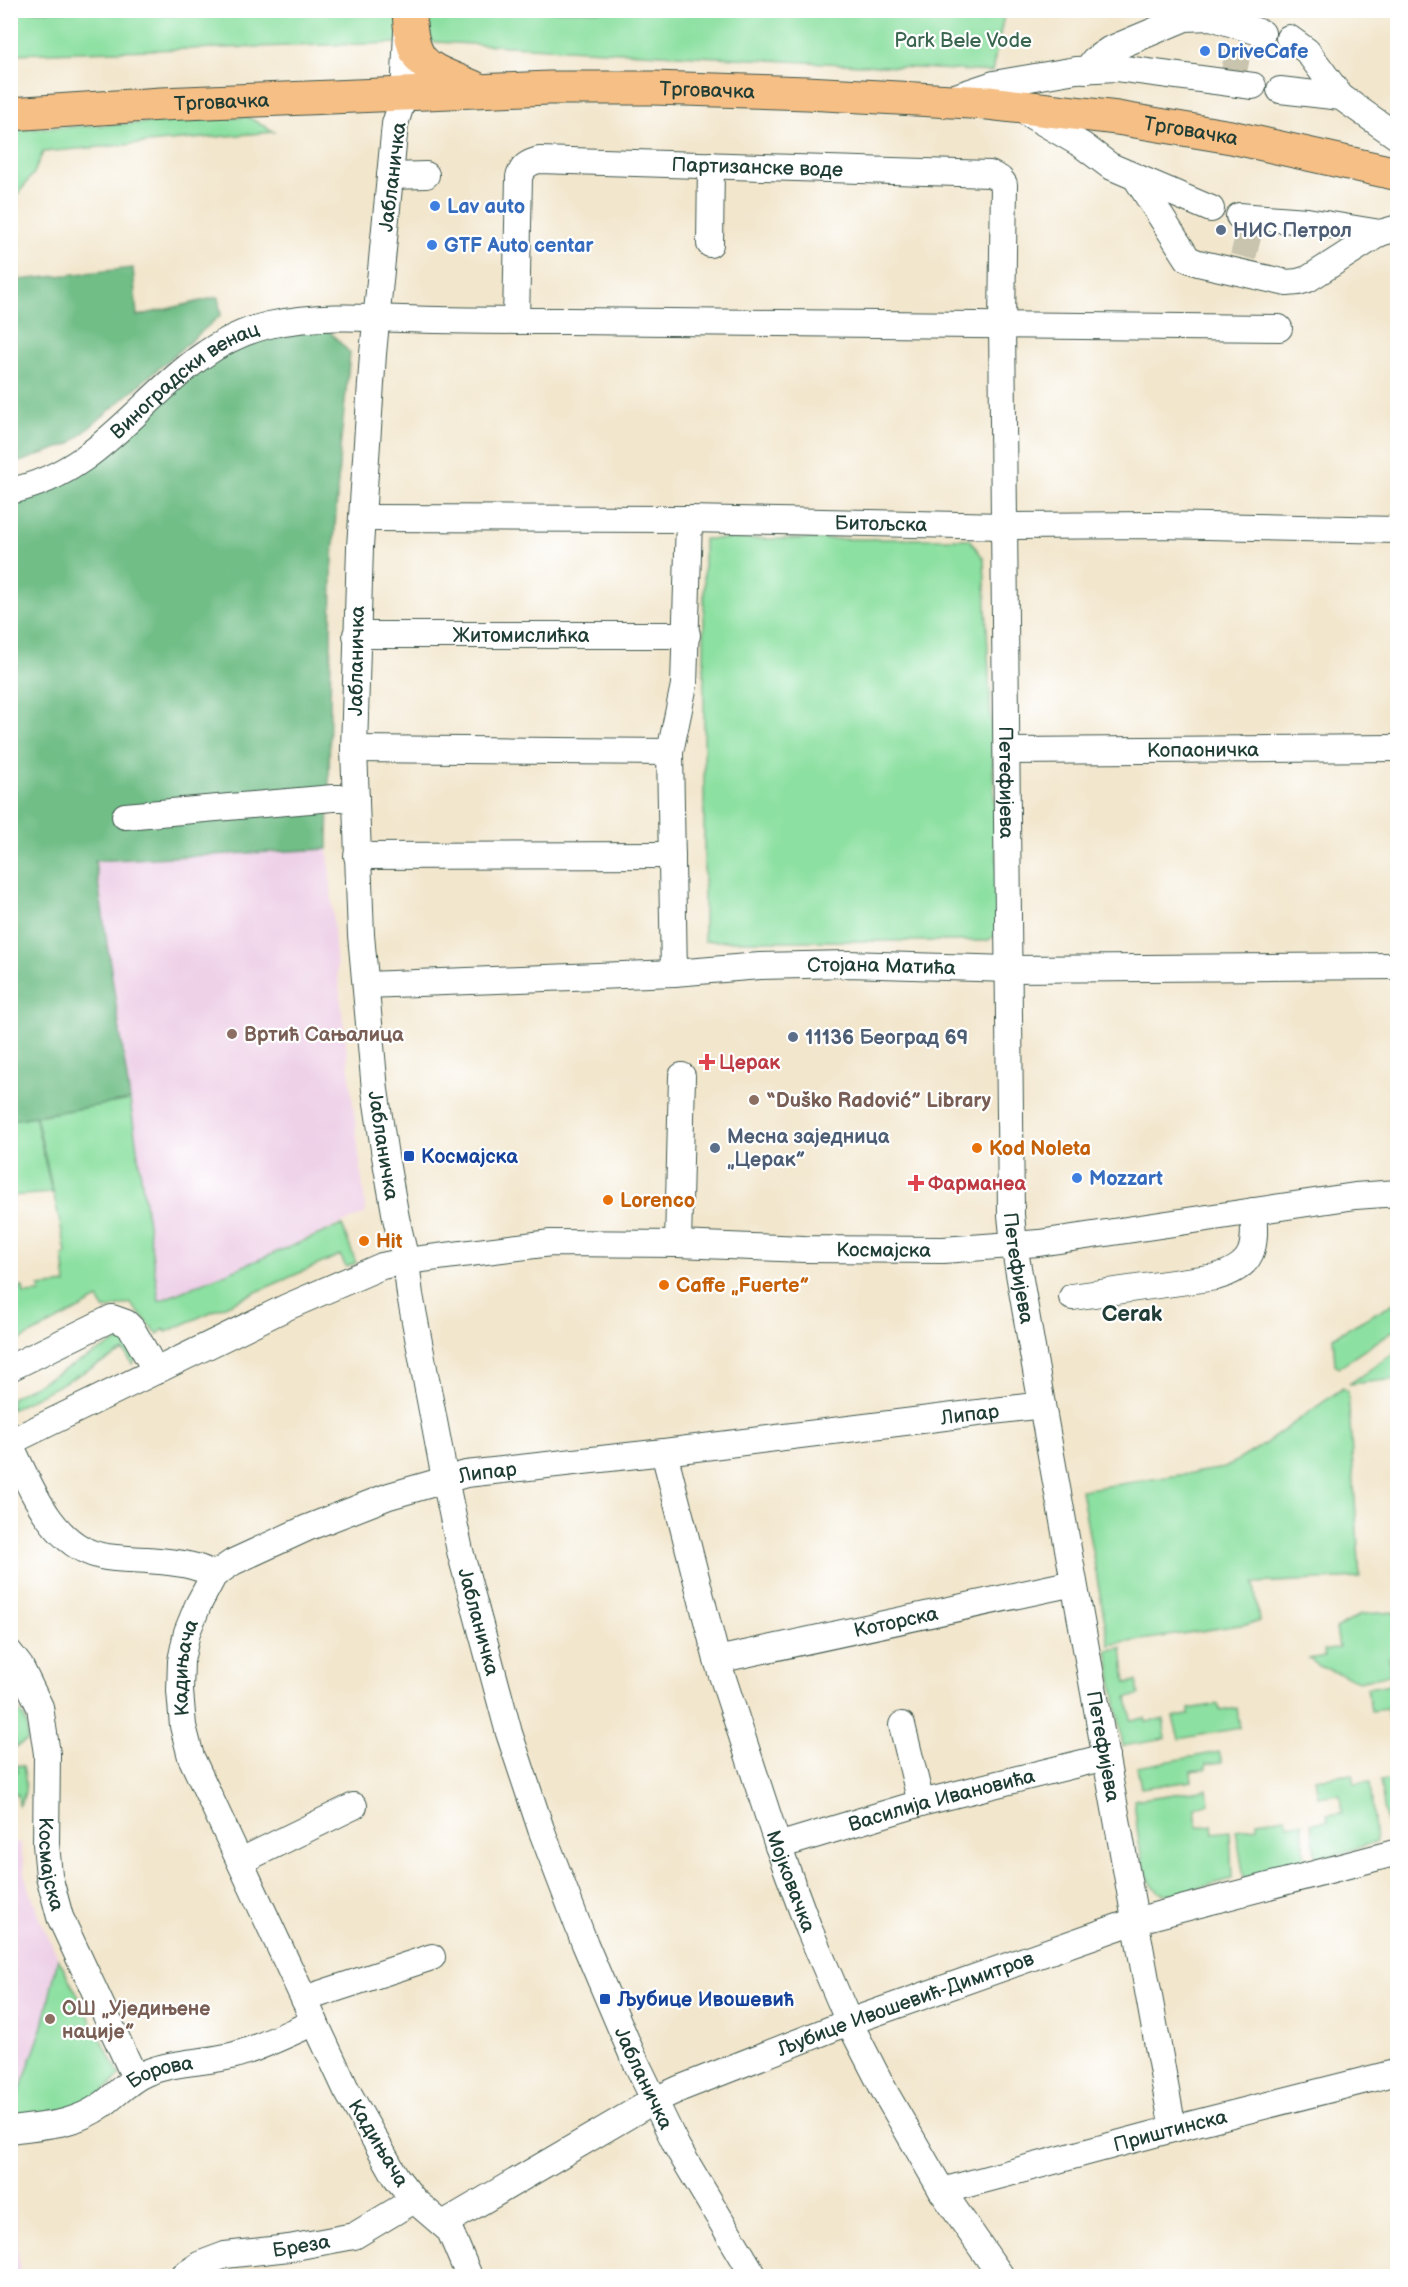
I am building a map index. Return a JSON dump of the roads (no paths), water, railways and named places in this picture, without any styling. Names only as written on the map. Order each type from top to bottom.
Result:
[{"type":"main road","points":[[409,11],[412,45],[421,59],[442,75],[482,91]]},
{"type":"main road","name":"Трговачка","points":[[10,114],[161,104],[482,91],[653,87],[948,100],[1117,118],[1231,137],[1398,174]]},
{"type":"street","name":"Јабланичка","points":[[409,11],[404,95],[395,124],[377,317],[360,547],[356,635],[354,749],[357,856],[375,1090],[383,1145],[406,1261],[412,1308],[460,1551],[510,1733],[538,1819],[585,1944],[653,2101],[687,2166],[754,2277]]},
{"type":"street","points":[[1088,70],[1094,60],[1109,50],[1185,18],[1211,17],[1248,31]]},
{"type":"street","points":[[1289,38],[1307,51],[1341,97],[1398,137]]},
{"type":"street","points":[[948,100],[994,84],[1088,70],[1118,68],[1240,82]]},
{"type":"street","points":[[1280,90],[1341,97]]},
{"type":"street","points":[[1014,106],[1082,146],[1110,166],[1211,209]]},
{"type":"street","name":"Партизанске воде","points":[[516,321],[519,177],[528,162],[539,160],[990,174],[1004,184],[1002,323]]},
{"type":"street","points":[[710,244],[711,165]]},
{"type":"street","points":[[390,176],[426,176]]},
{"type":"street","points":[[1136,178],[1188,259],[1241,265],[1287,283],[1308,279],[1389,231]]},
{"type":"street","points":[[1247,220],[1306,221],[1389,231]]},
{"type":"street","points":[[377,317],[516,321],[1002,323],[1279,328]]},
{"type":"street","name":"Виноградски венац","points":[[10,491],[39,483],[81,462],[122,429],[186,367],[227,340],[271,324],[306,318],[377,317]]},
{"type":"street","name":"Петефијева","points":[[1002,323],[1011,1215],[1014,1245],[1042,1405],[1173,2129]]},
{"type":"street","name":"Битољска","points":[[363,518],[689,519],[1005,526],[1159,525],[1398,530]]},
{"type":"street","points":[[674,973],[670,752],[684,685],[689,519]]},
{"type":"street","name":"Житомислићка","points":[[356,635],[687,635]]},
{"type":"street","name":"Копаоничка","points":[[1008,751],[1398,748]]},
{"type":"street","points":[[354,749],[670,752]]},
{"type":"street","points":[[125,816],[356,798]]},
{"type":"street","points":[[357,856],[672,855]]},
{"type":"street","name":"Стојана Матића","points":[[366,985],[674,973],[737,967],[848,964],[1009,969],[1398,966]]},
{"type":"street","points":[[678,1244],[682,1077]]},
{"type":"street","name":"Космајска","points":[[10,1443],[316,1294],[382,1266],[406,1261],[551,1243],[932,1250],[1014,1245],[1355,1196],[1398,1193]]},
{"type":"street","points":[[1072,1297],[1216,1277],[1232,1272],[1240,1267],[1253,1249],[1255,1238],[1253,1211]]},
{"type":"street","points":[[10,1368],[112,1318],[126,1323],[132,1329],[156,1371]]},
{"type":"street","name":"Липар","points":[[214,1575],[233,1562],[307,1528],[389,1496],[466,1474],[1042,1405]]},
{"type":"street","points":[[10,1443],[38,1501],[51,1520],[77,1545],[101,1556],[196,1566],[214,1575]]},
{"type":"street","name":"Мојковачка","points":[[664,1452],[717,1660],[778,1846],[810,1929],[849,2022],[886,2094],[942,2190],[1001,2277]]},
{"type":"street","name":"Кадињача","points":[[214,1575],[187,1632],[181,1661],[183,1726],[190,1757],[241,1861],[346,2089],[396,2177],[414,2199],[443,2224],[458,2247],[469,2277]]},
{"type":"street","name":"Которска","points":[[717,1660],[1074,1583]]},
{"type":"street","name":"Космајска","points":[[10,1653],[20,1666],[40,1707],[47,1754],[46,1844],[49,1876],[60,1917],[130,2067]]},
{"type":"street","points":[[902,1725],[921,1803]]},
{"type":"street","name":"Василија Ивановића","points":[[778,1846],[921,1803],[1106,1757]]},
{"type":"street","points":[[241,1861],[354,1806]]},
{"type":"street","name":"Љубице Ивошевић-Димитров","points":[[443,2224],[653,2101],[849,2022],[1135,1921],[1398,1852]]},
{"type":"street","points":[[304,1999],[432,1957]]},
{"type":"street","name":"Борова","points":[[10,2130],[43,2128],[74,2119],[101,2106],[135,2078],[146,2072],[236,2055],[315,2022]]},
{"type":"street","name":"Приштинска","points":[[942,2190],[1398,2072]]},
{"type":"street","name":"Бреза","points":[[183,2277],[201,2264],[225,2255],[289,2248],[354,2236],[414,2199]]},
{"type":"tunnel","points":[[1233,78],[1241,34]]},
{"type":"tunnel","points":[[1243,257],[1251,225]]},
{"type":"place","name":"DriveCafe","points":[[1205,51]]},
{"type":"place","name":"Lav auto","points":[[435,206]]},
{"type":"place","name":"НИС Петрол","points":[[1221,230]]},
{"type":"place","name":"GTF Auto centar","points":[[432,245]]},
{"type":"place","name":"Вртић Сањалица","points":[[232,1034]]},
{"type":"place","name":"11136 Београд 69","points":[[793,1037]]},
{"type":"place","name":"Церак","points":[[707,1062]]},
{"type":"place","name":"“Duško Radović” Library","points":[[754,1100]]},
{"type":"place","name":"Месна заједница „Церак”","points":[[715,1148]]},
{"type":"place","name":"Kod Noleta","points":[[977,1148]]},
{"type":"place","name":"Космајска","points":[[409,1156]]},
{"type":"place","name":"Mozzart","points":[[1077,1178]]},
{"type":"place","name":"Фарманеа","points":[[916,1183]]},
{"type":"place","name":"Lorenco","points":[[608,1200]]},
{"type":"place","name":"Hit","points":[[364,1241]]},
{"type":"place","name":"Caffe „Fuerte”","points":[[664,1285]]},
{"type":"place","name":"Љубице Ивошевић","points":[[605,1999]]},
{"type":"place","name":"ОШ „Уједињене нације”","points":[[50,2019]]},
{"type":"district","name":"Cerak","points":[[1132,1313]]},
{"type":"park label","name":"Park Bele Vode","points":[[963,40]]}]
